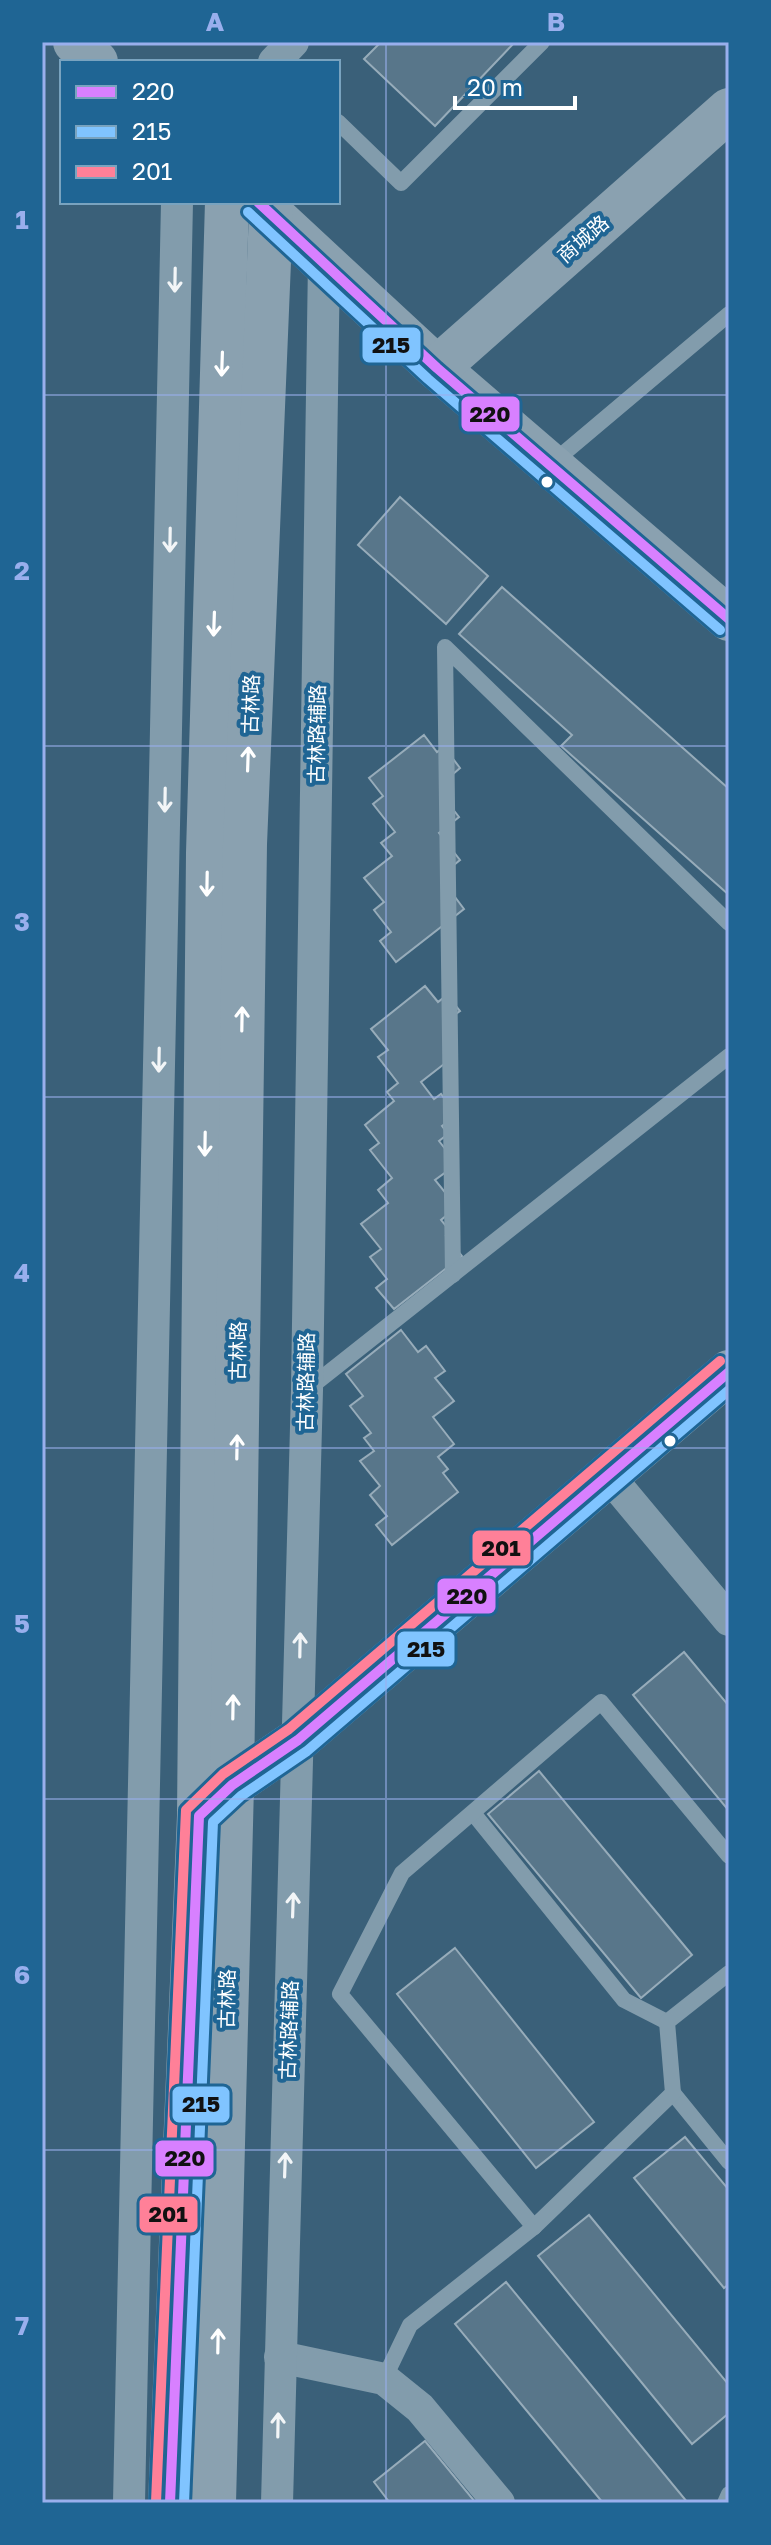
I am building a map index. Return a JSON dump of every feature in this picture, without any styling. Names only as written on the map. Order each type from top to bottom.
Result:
[{"type":"main road","points":[[75,42],[94,60]]},
{"type":"main road","name":"商城路","points":[[437,368],[729,110]]},
{"type":"main road","name":"古林路","points":[[170,2503],[199,1816],[208,853],[227,204]]},
{"type":"main road","points":[[265,206],[437,368],[729,619]]},
{"type":"main road","name":"古林路","points":[[214,2503],[232,1785],[245,844],[265,206]]},
{"type":"main road","points":[[199,1816],[232,1785],[298,1740],[729,1372]]},
{"type":"street","points":[[276,60],[293,42]]},
{"type":"street","points":[[129,2503],[177,204]]},
{"type":"street","name":"古林路辅路","points":[[277,2503],[307,1390],[324,261]]},
{"type":"street","points":[[608,1475],[729,1620]]},
{"type":"street","points":[[280,2357],[384,2379],[420,2408],[499,2503]]},
{"type":"lane","points":[[340,124],[401,183],[542,42]]},
{"type":"lane","points":[[550,465],[729,314]]},
{"type":"lane","points":[[453,1275],[445,647],[729,923]]},
{"type":"lane","points":[[307,1390],[729,1056]]},
{"type":"lane","points":[[534,2227],[340,1994],[402,1873],[601,1702],[729,1856]]},
{"type":"lane","points":[[473,1813],[624,2000],[667,2022]]},
{"type":"lane","points":[[667,2022],[729,1973]]},
{"type":"lane","points":[[667,2022],[673,2093],[729,2162]]},
{"type":"lane","points":[[384,2379],[410,2325],[534,2227],[673,2093]]},
{"type":"lane","points":[[725,2503],[729,2494]]},
{"type":"building","points":[[381,42],[515,42],[435,126],[364,59]]},
{"type":"building","points":[[400,497],[488,576],[446,624],[358,545]]},
{"type":"building","points":[[502,587],[729,789],[729,895],[561,746],[572,735],[459,634]]},
{"type":"building","points":[[424,735],[437,752],[444,747],[460,768],[446,780],[441,794],[459,817],[439,833],[460,860],[444,873],[449,889],[464,909],[396,962],[380,941],[391,932],[374,910],[384,902],[364,878],[392,856],[381,843],[395,832],[373,804],[383,796],[369,778]]},
{"type":"building","points":[[425,986],[438,1002],[447,995],[460,1011],[446,1021],[457,1054],[421,1082],[434,1099],[441,1094],[457,1115],[442,1126],[448,1134],[439,1141],[457,1164],[435,1180],[457,1207],[441,1220],[451,1232],[446,1236],[462,1256],[394,1309],[376,1288],[387,1279],[370,1257],[381,1249],[361,1224],[388,1203],[378,1190],[392,1178],[370,1150],[379,1143],[365,1125],[394,1101],[387,1092],[398,1083],[378,1057],[388,1050],[371,1029]]},
{"type":"building","points":[[401,1330],[418,1352],[426,1346],[445,1371],[435,1378],[454,1401],[433,1417],[454,1444],[438,1457],[448,1469],[443,1473],[458,1492],[392,1545],[376,1525],[387,1516],[370,1495],[380,1486],[360,1461],[374,1451],[364,1438],[371,1433],[350,1406],[363,1396],[346,1374]]},
{"type":"building","points":[[684,1652],[729,1706],[729,1811],[633,1695]]},
{"type":"building","points":[[539,1771],[692,1955],[641,1998],[488,1814]]},
{"type":"building","points":[[455,1948],[594,2122],[536,2168],[397,1994]]},
{"type":"building","points":[[685,2137],[729,2190],[729,2284],[724,2288],[634,2178]]},
{"type":"building","points":[[589,2215],[729,2385],[729,2413],[692,2444],[538,2256]]},
{"type":"building","points":[[506,2282],[688,2503],[603,2503],[455,2324]]},
{"type":"building","points":[[425,2441],[476,2503],[390,2503],[374,2482]]},
{"type":"transit line","name":"220","points":[[260,204],[437,368],[729,619]]},
{"type":"transit line","name":"215","points":[[248,212],[428,379],[720,630]]},
{"type":"transit line","name":"201","points":[[156,2502],[186,1810],[223,1774],[289,1729],[720,1361]]},
{"type":"transit line","name":"220","points":[[170,2503],[199,1816],[232,1785],[298,1740],[729,1372]]},
{"type":"transit line","name":"215","points":[[184,2503],[213,1822],[241,1796],[307,1751],[729,1390]]}]
